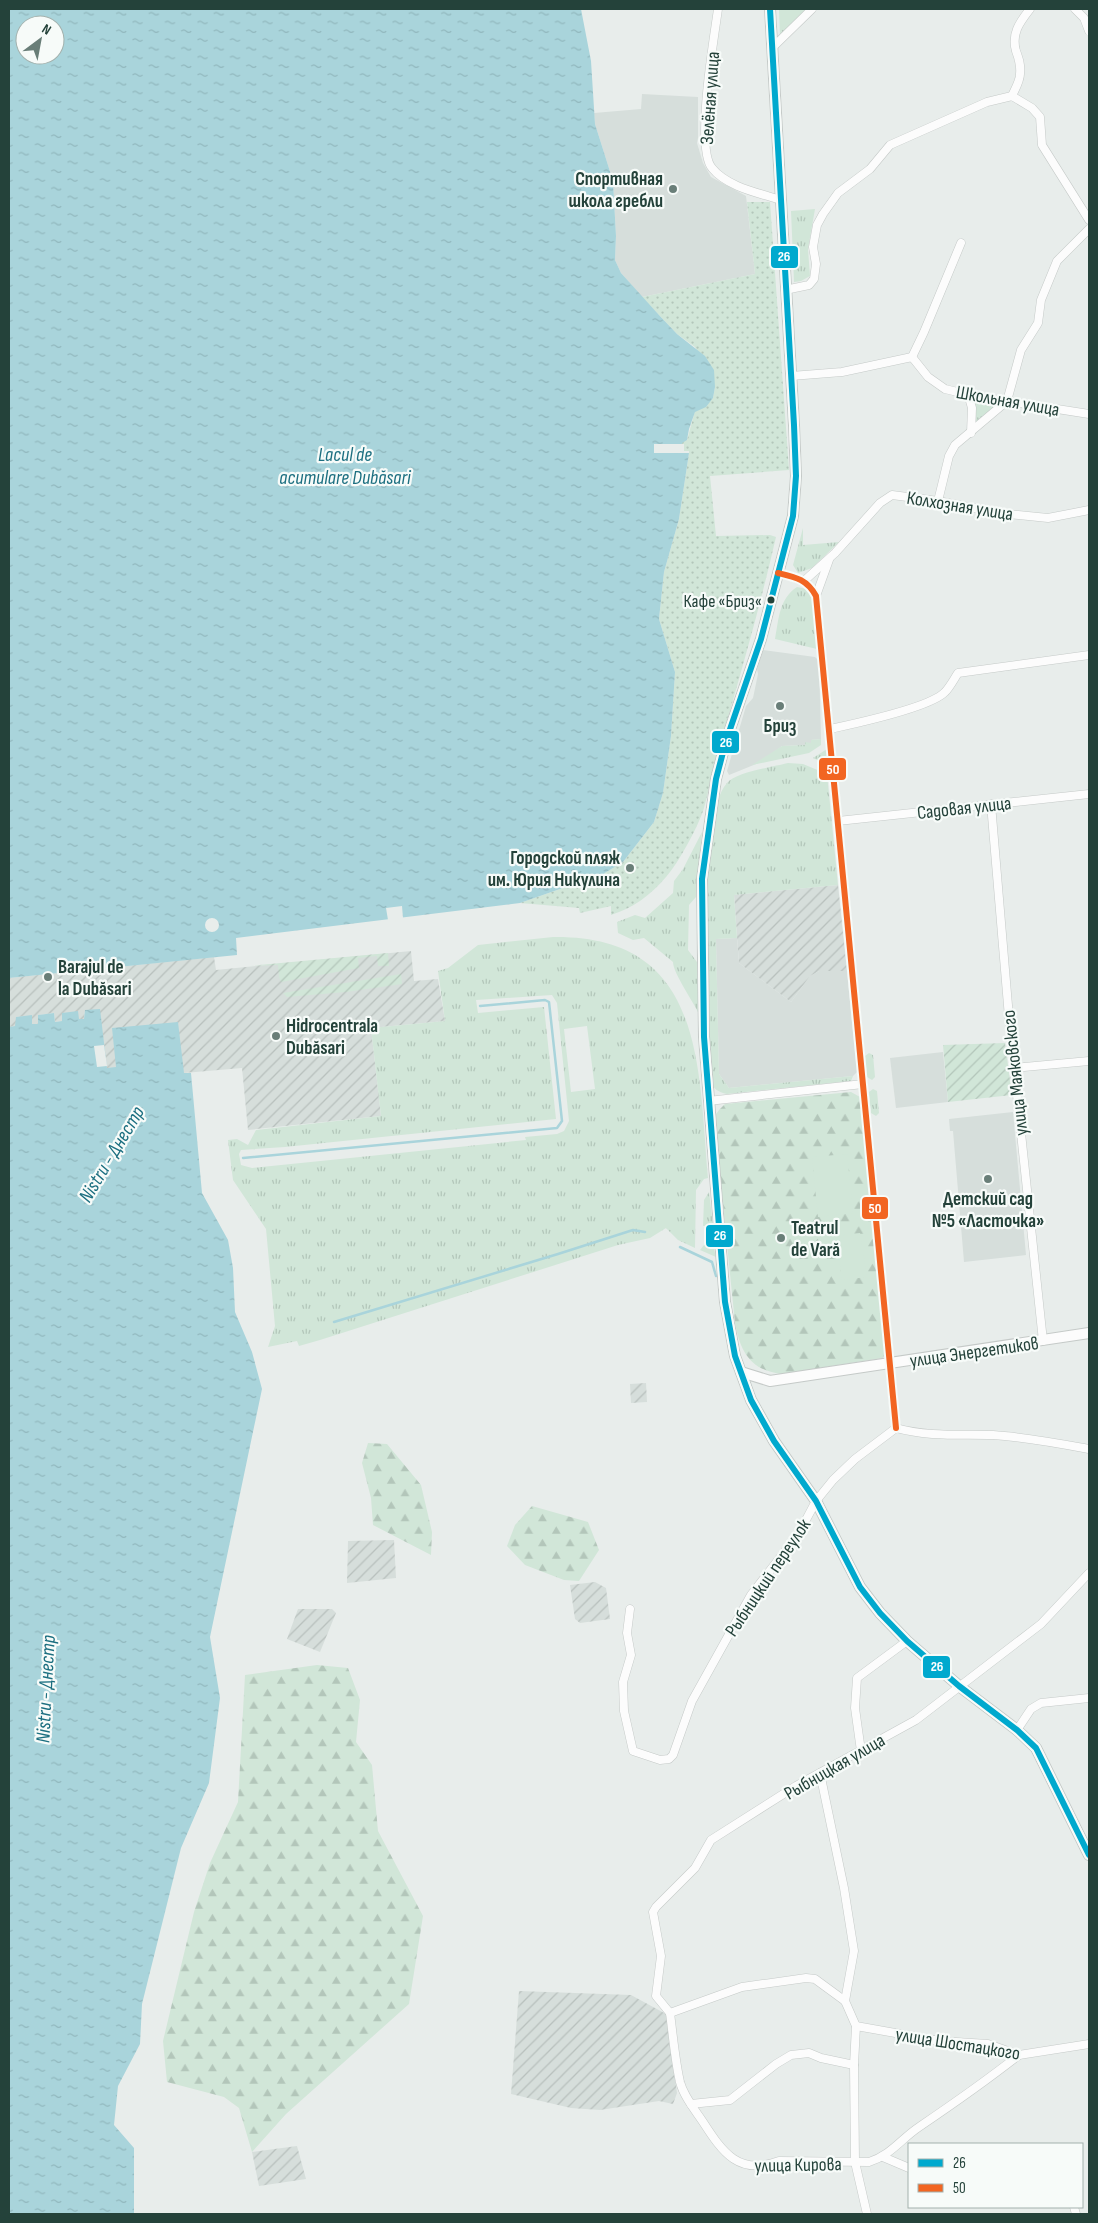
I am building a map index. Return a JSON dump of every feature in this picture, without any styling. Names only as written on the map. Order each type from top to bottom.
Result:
[{"type":"street","name":"Зелёная улица","points":[[718,9],[707,93],[705,156],[712,168],[728,181],[781,200]]},
{"type":"street","points":[[770,9],[796,495],[793,516],[761,640],[726,741],[716,779],[704,855],[702,904],[704,1037],[708,1101],[725,1302],[730,1336],[751,1400],[762,1421],[816,1501],[860,1587],[880,1613],[907,1641],[959,1686],[1017,1730],[1036,1748],[1045,1762],[1089,1855]]},
{"type":"street","points":[[772,48],[812,9]]},
{"type":"street","points":[[1012,96],[1020,75],[1020,62],[1014,37],[1017,26],[1030,9]]},
{"type":"street","points":[[1075,9],[1084,18],[1089,31]]},
{"type":"street","points":[[785,290],[808,285],[814,279],[816,264],[813,247],[818,224],[823,214],[838,193],[870,169],[890,145],[987,102],[1012,96],[1032,108],[1040,117],[1042,145],[1089,220]]},
{"type":"street","points":[[938,501],[948,456],[956,445],[1007,401],[1021,350],[1038,324],[1041,300],[1056,261],[1089,229]]},
{"type":"street","points":[[791,376],[842,372],[912,357],[961,243]]},
{"type":"street","name":"Школьная улица","points":[[912,357],[928,377],[945,389],[1089,414]]},
{"type":"street","points":[[968,394],[972,408],[971,433]]},
{"type":"street","name":"Колхозная улица","points":[[804,580],[830,558],[880,503],[892,495],[938,501],[999,513],[1048,518],[1089,510]]},
{"type":"street","points":[[816,596],[830,558]]},
{"type":"street","points":[[778,573],[804,580],[811,586],[816,596],[896,1428],[914,1433],[995,1435],[1041,1439],[1089,1449]]},
{"type":"street","points":[[830,729],[878,719],[931,700],[944,693],[958,672],[1089,655]]},
{"type":"street","name":"Садовая улица","points":[[838,821],[1089,794]]},
{"type":"street","name":"улица Маяковского","points":[[991,804],[998,902],[1014,1068],[1043,1341]]},
{"type":"street","points":[[1014,1068],[1089,1062]]},
{"type":"street","points":[[708,1101],[863,1084]]},
{"type":"street","name":"улица Энергетиков","points":[[741,1372],[770,1381],[1089,1333]]},
{"type":"street","name":"Рыбницкий переулок","points":[[630,1609],[627,1633],[631,1655],[623,1682],[624,1712],[633,1751],[660,1760],[669,1758],[673,1755],[692,1701],[751,1595],[799,1533],[816,1501],[855,1459],[896,1428]]},
{"type":"street","name":"Рыбницкая улица","points":[[670,2013],[656,1996],[661,1956],[653,1912],[695,1868],[712,1840],[820,1773],[916,1720],[1041,1624],[1089,1573]]},
{"type":"street","points":[[861,1751],[855,1708],[857,1678],[907,1641]]},
{"type":"street","points":[[1017,1730],[1031,1710],[1041,1703],[1089,1698]]},
{"type":"street","points":[[820,1773],[844,1888],[854,1951],[846,2000],[856,2026],[854,2064],[855,2162],[869,2162],[883,2157],[918,2128],[977,2088],[1019,2055]]},
{"type":"street","points":[[670,2013],[742,1987],[806,1978],[814,1979],[846,2000]]},
{"type":"street","name":"улица Кирова","points":[[670,2013],[680,2082],[691,2104],[718,2146],[729,2157],[747,2166],[766,2166],[779,2161],[855,2162],[867,2214]]},
{"type":"street","name":"улица Шостацкого","points":[[856,2026],[940,2041],[988,2044],[1019,2055],[1089,2044]]},
{"type":"street","points":[[691,2104],[730,2100],[776,2064],[791,2055],[809,2053],[821,2058],[854,2064]]},
{"type":"street","points":[[883,2157],[908,2168]]},
{"type":"shaded area","name":"Спортивная школа гребли","points":[[642,94],[698,97],[697,143],[703,163],[711,177],[746,196],[755,274],[642,297],[621,273],[615,260],[616,236],[613,181],[595,124],[594,113],[641,109]]},
{"type":"shaded area","points":[[763,650],[815,657],[819,661],[821,739],[811,740],[811,743],[805,745],[782,746],[761,762],[729,775],[727,771],[746,706],[753,698],[758,674],[757,669]]},
{"type":"shaded area","points":[[838,885],[847,971],[819,971],[810,976],[791,1002],[739,963],[734,895]]},
{"type":"shaded area","points":[[737,938],[739,963],[791,1002],[810,976],[819,971],[847,971],[857,1072],[853,1076],[729,1088],[719,1074],[716,939]]},
{"type":"shaded area","name":"Hidrocentrala Dubăsari","points":[[411,951],[414,981],[438,979],[445,1021],[371,1028],[381,1116],[248,1130],[242,1068],[184,1073],[107,1068],[104,1045],[85,1010],[84,1019],[62,1013],[62,1021],[55,1022],[54,1013],[39,1015],[38,1024],[32,1024],[31,1016],[16,1017],[16,1026],[9,1027],[9,978],[214,957],[216,970]]},
{"type":"shaded area","points":[[943,1052],[948,1102],[896,1108],[890,1058]]},
{"type":"shaded area","name":"Детский сад №5 «Ласточка»","points":[[1013,1112],[1026,1255],[964,1262],[953,1131],[950,1131],[949,1119]]},
{"type":"shaded area","points":[[646,1383],[647,1402],[631,1403],[630,1384]]},
{"type":"shaded area","points":[[394,1540],[396,1578],[347,1583],[348,1541]]},
{"type":"shaded area","points":[[595,1582],[606,1588],[610,1619],[580,1623],[575,1619],[570,1585]]},
{"type":"shaded area","points":[[298,1609],[332,1609],[336,1613],[320,1652],[287,1639]]},
{"type":"shaded area","points":[[519,1991],[631,1995],[666,2014],[677,2093],[673,2104],[659,2101],[600,2110],[571,2108],[511,2094]]},
{"type":"shaded area","points":[[297,2146],[306,2179],[259,2186],[252,2152]]},
{"type":"green space","points":[[779,9],[808,9],[780,36]]},
{"type":"green space","points":[[747,202],[770,202],[789,470],[710,476],[716,536],[770,535],[776,537],[757,615],[715,761],[704,808],[688,844],[671,871],[648,895],[627,909],[611,915],[611,906],[580,913],[579,908],[520,903],[603,874],[623,862],[654,822],[663,793],[671,736],[675,672],[659,619],[664,572],[679,519],[689,453],[681,453],[682,442],[687,440],[695,411],[713,398],[715,387],[695,347],[677,334],[642,297],[755,274]]},
{"type":"green space","points":[[815,209],[808,249],[810,276],[801,281],[794,282],[791,211]]},
{"type":"green space","points":[[974,400],[997,405],[976,426]]},
{"type":"green space","points":[[803,528],[803,545],[839,542],[812,568],[798,573],[793,565]]},
{"type":"green space","points":[[797,587],[807,589],[811,596],[816,618],[817,649],[775,639],[783,603]]},
{"type":"green space","points":[[821,739],[821,745],[809,753],[752,765],[782,746],[805,745],[805,742],[811,743],[811,740]]},
{"type":"green space","points":[[827,749],[828,765],[813,758]]},
{"type":"green space","points":[[788,763],[803,764],[827,774],[838,885],[734,895],[737,938],[716,939],[719,1074],[729,1088],[853,1076],[851,1081],[727,1094],[716,1090],[710,1080],[706,982],[706,883],[717,805],[722,791],[732,779],[755,770]]},
{"type":"green space","points":[[702,832],[696,897],[689,905],[688,950],[697,962],[699,1014],[680,980],[673,962],[644,938],[633,940],[618,933],[617,922],[635,915],[645,918],[673,893],[674,881],[683,869]]},
{"type":"green space","points":[[553,937],[603,942],[640,958],[666,983],[684,1014],[695,1052],[701,1092],[708,1178],[704,1179],[696,1190],[695,1248],[678,1240],[666,1228],[650,1238],[618,1245],[320,1340],[299,1346],[297,1341],[268,1347],[275,1326],[266,1229],[233,1180],[228,1140],[237,1139],[248,1145],[256,1130],[381,1116],[371,1028],[445,1021],[438,971],[448,968],[478,945]],"holes":[[[552,995],[557,1003],[569,1121],[564,1131],[557,1134],[525,1137],[526,1140],[252,1168],[241,1165],[239,1154],[241,1150],[556,1119],[544,1007],[478,1013],[476,1000]],[[587,1026],[595,1089],[571,1092],[564,1029]]]},
{"type":"green space","points":[[388,953],[389,966],[378,966],[377,956],[358,958],[359,968],[281,982],[278,965],[250,966]]},
{"type":"green space","points":[[401,974],[402,984],[346,992],[287,997],[283,993]]},
{"type":"green space","points":[[1005,1043],[1012,1095],[948,1102],[943,1045]]},
{"type":"green space","points":[[869,1053],[873,1055],[875,1077],[872,1080],[867,1077],[865,1056]]},
{"type":"green space","points":[[873,1089],[877,1091],[879,1113],[876,1116],[871,1113],[869,1092]]},
{"type":"green space","points":[[851,1092],[860,1097],[887,1353],[882,1358],[781,1374],[770,1372],[748,1358],[737,1333],[714,1117],[725,1104]]},
{"type":"green space","points":[[847,1154],[853,1213],[818,1217],[812,1157]]},
{"type":"green space","points":[[709,1192],[713,1225],[703,1226],[704,1200]]},
{"type":"green space","points":[[860,1233],[867,1277],[842,1280],[836,1236]]},
{"type":"green space","points":[[704,1245],[713,1245],[716,1257],[700,1250]]},
{"type":"green space","points":[[368,1443],[387,1444],[421,1485],[432,1532],[431,1555],[373,1525],[371,1498],[362,1463]]},
{"type":"green space","points":[[532,1506],[588,1522],[599,1550],[579,1581],[564,1580],[525,1565],[507,1546],[515,1525]]},
{"type":"green space","points":[[317,1665],[348,1668],[360,1700],[356,1742],[372,1765],[378,1831],[423,1916],[409,2004],[286,2114],[252,2152],[239,2108],[224,2097],[167,2082],[163,2041],[194,1912],[210,1863],[238,1802],[245,1675]]},
{"type":"water","name":"Lacul de acumulare Dubăsari","points":[[9,9],[581,9],[591,61],[595,124],[613,181],[616,236],[615,260],[621,273],[677,334],[705,356],[714,370],[715,387],[713,398],[706,407],[695,412],[687,440],[682,443],[681,453],[689,453],[679,519],[664,572],[659,619],[675,672],[671,736],[663,793],[654,822],[623,862],[603,874],[520,903],[236,938],[237,955],[9,978]]},
{"type":"water","name":"Nistru - Днестр","points":[[100,1009],[107,1068],[116,1067],[112,1028],[178,1022],[184,1073],[191,1073],[202,1193],[228,1240],[233,1268],[235,1312],[252,1352],[262,1389],[210,1637],[220,1698],[209,1783],[181,1848],[142,2004],[140,2044],[118,2086],[114,2125],[134,2148],[134,2214],[9,2214],[9,1027],[15,1026],[16,1017],[32,1015],[32,1024],[38,1024],[38,1015],[54,1013],[55,1022],[62,1021],[62,1013],[78,1011],[79,1019],[84,1019],[85,1010]]},
{"type":"pier","points":[[654,444],[684,444],[684,451],[689,451],[689,453],[654,453]]},
{"type":"pier","points":[[402,906],[403,918],[393,922],[388,920],[386,908]]},
{"type":"pier","points":[[209,918],[215,918],[219,925],[215,932],[209,932],[205,928],[205,922]]},
{"type":"pier","points":[[104,1045],[107,1066],[97,1067],[94,1046]]},
{"type":"waterway","points":[[243,1158],[557,1128],[562,1121],[549,1002],[545,1000],[480,1006]]},
{"type":"waterway","points":[[334,1322],[633,1230],[645,1232]]},
{"type":"waterway","points":[[680,1247],[712,1262],[716,1276]]},
{"type":"transit line","name":"26","points":[[770,9],[796,476],[793,516],[761,639],[726,741],[716,779],[702,879],[704,1037],[725,1302],[735,1356],[751,1400],[774,1441],[816,1501],[860,1587],[880,1613],[907,1641],[959,1686],[1017,1730],[1036,1748],[1089,1855]]},
{"type":"transit line","name":"50","points":[[778,573],[805,582],[816,596],[896,1428]]},
{"type":"place","name":"Спортивная школа гребли","points":[[673,189]]},
{"type":"place","name":"Кафе «Бриз«","points":[[771,600]]},
{"type":"place","name":"Бриз","points":[[780,706]]},
{"type":"place","name":"Городской пляж им. Юрия Никулина","points":[[630,868]]},
{"type":"place","name":"Barajul de la Dubăsari","points":[[48,977]]},
{"type":"place","name":"Hidrocentrala Dubăsari","points":[[276,1036]]},
{"type":"place","name":"Детский сад №5 «Ласточка»","points":[[988,1179]]},
{"type":"place","name":"Teatrul de Vară","points":[[781,1238]]}]
